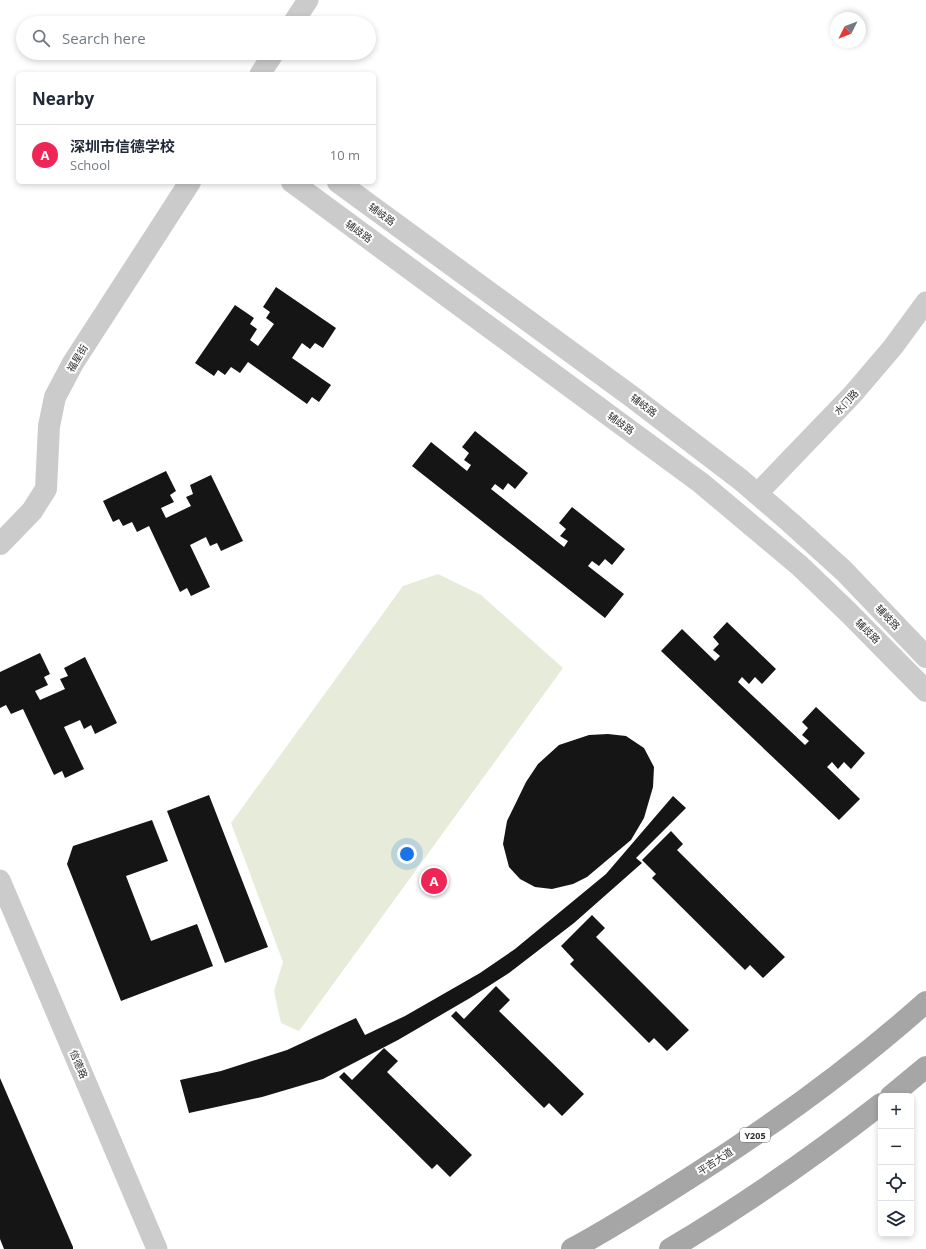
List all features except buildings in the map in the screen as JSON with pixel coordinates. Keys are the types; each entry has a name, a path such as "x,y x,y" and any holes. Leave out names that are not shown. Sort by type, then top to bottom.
{"main road":[{"name":"平吉大道","path":"572,1249 661,1196 734,1149 854,1061 926,1002"},
{"path":"896,1093 926,1067"},
{"path":"670,1249 785,1177 878,1106"}],"street":[{"path":"298,16 308,0"},
{"path":"261,72 269,60"},
{"name":"福星街","path":"0,544 32,511 46,489 49,426 55,397 73,363 189,184"},
{"name":"辅歧路","path":"295,184 701,483 800,566 926,691"},
{"name":"辅岐路","path":"341,184 631,396 757,494 844,572 926,657"},
{"name":"水门路","path":"757,494 852,395 893,347 926,302"},
{"name":"信德路","path":"0,880 157,1249"}],"green space":[{"path":"438,574 481,595 563,668 299,1031 281,1023 274,991 283,962 231,823 403,586"}],"place":[{"name":"深圳市信德学校","path":"434,881"}]}
